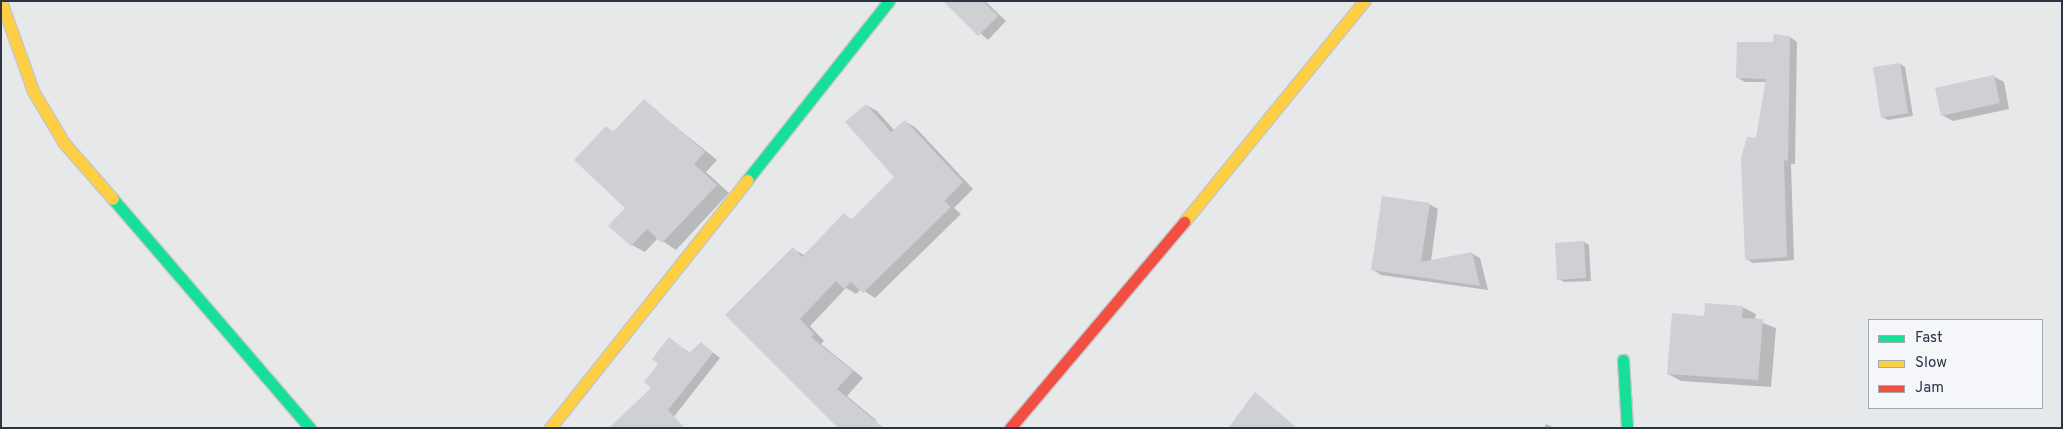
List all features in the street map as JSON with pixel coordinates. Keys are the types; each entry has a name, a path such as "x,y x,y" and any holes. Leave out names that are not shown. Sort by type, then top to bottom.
{"street":[{"path":"1,1 17,52 34,91 64,143 310,428"},
{"path":"550,428 889,1"},
{"path":"1010,428 1267,124 1364,1"},
{"path":"1622,360 1627,428"}],"building":[{"path":"943,1 983,1 998,16 978,36"},
{"path":"1774,34 1790,36 1788,161 1784,160 1787,257 1745,260 1741,158 1747,137 1756,138 1766,79 1736,78 1737,42 1773,42"},
{"path":"1900,63 1908,113 1881,118 1873,67"},
{"path":"1994,75 2000,103 1941,116 1935,88"},
{"path":"644,99 705,152 694,164 717,185 662,243 647,229 631,246 608,226 625,208 574,160 606,126 613,132"},
{"path":"866,104 891,132 905,120 963,182 944,201 951,207 863,293 851,282 844,289 836,281 800,319 814,334 811,337 853,371 837,389 884,428 838,428 725,315 793,247 802,257 844,213 851,220 894,177 845,122"},
{"path":"1382,196 1430,203 1421,262 1472,252 1480,286 1371,270"},
{"path":"1584,241 1586,278 1557,280 1555,243"},
{"path":"1705,303 1743,306 1742,318 1763,319 1758,380 1667,374 1672,313 1704,316"},
{"path":"669,337 689,353 701,342 713,353 668,410 685,428 609,428 651,388 644,382 658,364 652,359"},
{"path":"1255,392 1297,428 1228,428"}],"traffic: fast":[{"path":"747,180 889,1"},
{"path":"113,199 310,428"},
{"path":"1623,360 1627,428"}],"traffic: slow":[{"path":"1,1 33,91 64,143 113,199"},
{"path":"1184,222 1364,1"},
{"path":"550,428 747,180"}],"traffic: jam":[{"path":"1010,428 1184,222"}]}
